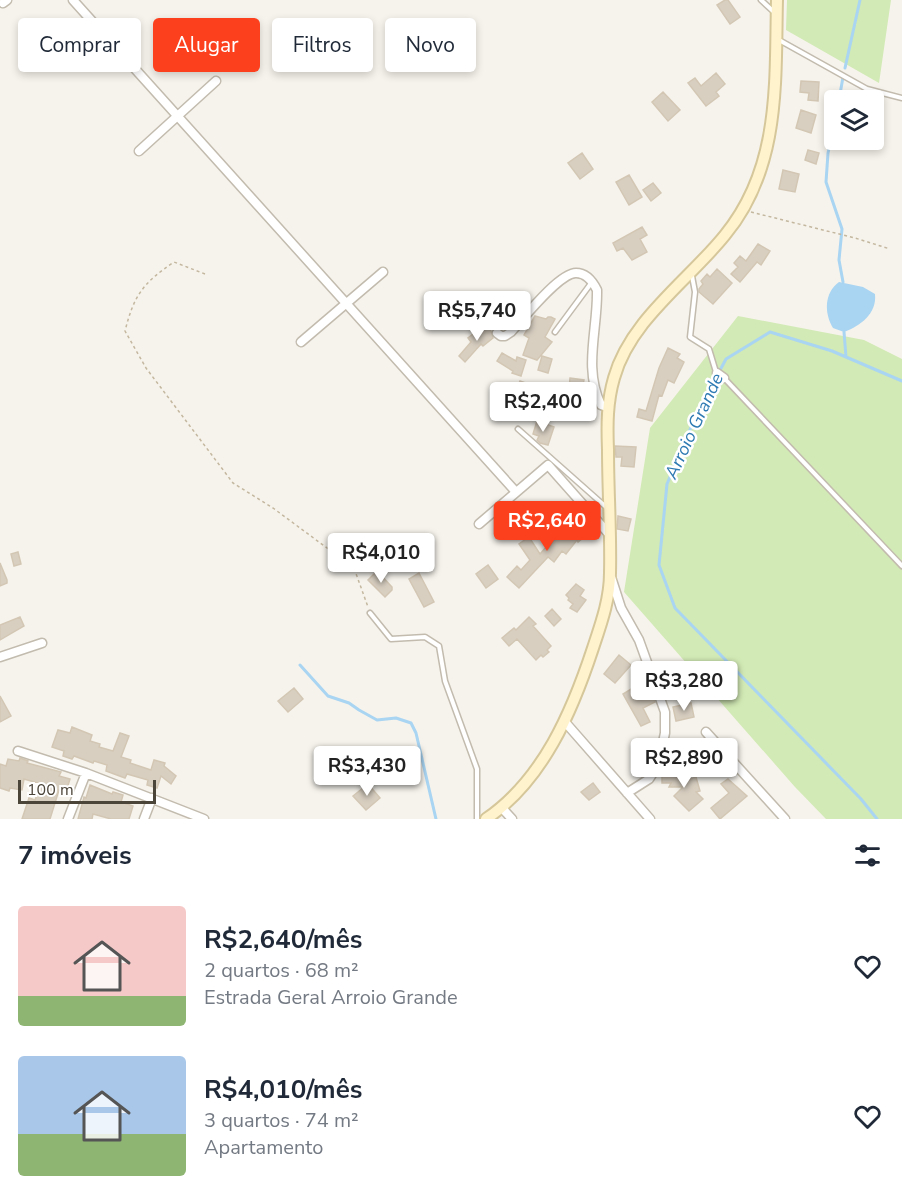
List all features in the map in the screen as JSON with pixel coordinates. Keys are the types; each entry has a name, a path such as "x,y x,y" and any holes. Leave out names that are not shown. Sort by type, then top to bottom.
{"main road":[{"path":"486,819 502,808 525,783 565,722 587,667 604,616 610,575 607,407 614,376 624,353 650,315 726,234 756,184 769,144 774,109 777,0"}],"street":[{"path":"73,0 516,492"},
{"path":"139,151 216,81"},
{"path":"301,342 383,272"},
{"path":"498,333 505,336 511,332 541,298 569,275 576,273 592,281 597,290 592,366 594,385 601,405 607,407"},
{"path":"717,373 724,378"},
{"path":"479,524 548,465 609,534"},
{"path":"610,575 621,608 639,640 665,712 665,733 658,765 649,779 627,793"},
{"path":"0,657 42,643"},
{"path":"565,722 650,819"},
{"path":"706,732 785,819"},
{"path":"18,751 86,773 204,819"},
{"path":"68,819 86,773"},
{"path":"144,819 152,798"},
{"path":"502,808 512,819"}],"lane":[{"path":"761,0 776,14"},
{"path":"776,38 867,88 902,98"},
{"path":"691,272 695,291 690,337 709,349 717,373"},
{"path":"555,332 592,281"},
{"path":"724,378 902,566"},
{"path":"518,429 608,510"},
{"path":"370,613 391,639 425,637 439,646 445,681 477,770 477,819"}],"path":[{"path":"742,210 848,236 890,249"},
{"path":"205,273 174,262 153,277 131,305 125,331 146,368 233,483 273,508 354,568 370,613"}],"green space":[{"path":"787,0 891,0 879,83 786,30"},
{"path":"738,316 864,340 902,359 902,819 826,819 795,787 624,592 650,428"}],"water":[{"path":"839,282 863,287 875,294 873,308 866,318 844,332 833,328 827,310 830,292"}],"building":[{"path":"728,0 740,17 730,24 717,5"},
{"path":"716,73 725,84 716,92 719,96 706,106 688,83 695,78 701,86"},
{"path":"801,81 819,82 818,101 808,100 809,93 800,92"},
{"path":"663,92 680,110 668,121 652,102"},
{"path":"801,110 816,115 811,133 796,128"},
{"path":"808,150 819,153 816,164 805,160"},
{"path":"582,153 593,169 580,179 568,163"},
{"path":"783,170 799,174 795,192 779,189"},
{"path":"629,175 642,197 629,205 616,182"},
{"path":"653,183 661,193 651,201 643,190"},
{"path":"642,227 647,235 640,239 647,252 632,260 623,248 617,251 613,243"},
{"path":"758,244 770,251 761,265 757,262 740,282 731,274 738,267 734,263 740,256 746,261"},
{"path":"717,269 732,283 713,304 699,292 699,289 703,284 701,281 707,274 710,277"},
{"path":"535,316 555,319 545,337 552,342 537,360 523,355 529,338 524,335"},
{"path":"486,324 493,338 483,346 481,344 465,362 459,356 471,342 468,338"},
{"path":"668,348 680,354 677,358 684,362 674,383 668,380 662,396 659,395 652,421 637,417 639,409 646,411 659,368"},
{"path":"502,353 516,361 517,357 526,360 521,376 512,373 513,371 497,361"},
{"path":"542,356 552,359 548,373 538,370"},
{"path":"570,378 584,380 582,390 569,389"},
{"path":"520,381 531,385 528,394 531,395 530,401 534,402 530,414 524,412 523,416 514,413 516,408 510,406"},
{"path":"576,390 589,391 591,420 577,420"},
{"path":"537,421 554,427 548,445 540,443 537,440 539,436 533,434"},
{"path":"615,446 636,447 634,467 621,466 622,457 616,457"},
{"path":"618,516 631,519 628,531 617,529"},
{"path":"573,520 579,527 581,525 588,534 578,542 577,540 566,554 562,551 554,562 548,557 519,588 507,577 517,566 521,570 530,560 519,544 529,537 540,554 546,547 548,549 561,529"},
{"path":"18,552 21,564 14,566 11,554"},
{"path":"0,563 7,583 0,586"},
{"path":"488,565 498,579 486,588 476,574"},
{"path":"377,571 392,587 385,597 368,580"},
{"path":"419,573 434,602 424,607 409,579"},
{"path":"576,584 584,590 580,596 586,600 577,612 570,608 573,604 566,595"},
{"path":"552,609 561,619 554,626 545,616"},
{"path":"20,617 24,626 0,640 0,625"},
{"path":"529,617 536,624 533,626 551,646 547,650 549,652 536,660 517,639 509,646 502,638 514,628 516,630"},
{"path":"619,655 631,665 615,683 604,674"},
{"path":"644,681 655,702 643,708 650,722 641,726 623,694"},
{"path":"294,688 303,699 288,712 278,701"},
{"path":"0,696 11,716 0,722"},
{"path":"691,703 694,717 676,721 673,707"},
{"path":"72,727 92,735 90,741 100,744 99,747 113,751 120,733 129,736 121,757 131,760 130,763 151,770 154,760 165,763 164,766 176,776 171,784 161,776 157,788 147,785 148,780 127,774 125,778 106,771 107,765 74,756 72,759 63,756 64,751 52,747 58,730 70,733"},
{"path":"20,758 28,761 27,763 61,772 59,776 70,779 66,792 59,790 50,819 22,819 29,798 35,800 41,784 24,779 22,790 10,788 9,791 0,788 0,764 6,766 8,759 19,761"},
{"path":"662,772 685,772 685,781 696,777 700,791 696,792 703,799 689,811 674,796 683,787 669,787 671,783 662,783"},
{"path":"728,779 747,796 720,819 711,808 729,793 721,784"},
{"path":"593,783 600,792 589,800 581,792"},
{"path":"368,784 380,798 366,810 353,796"},
{"path":"90,785 112,794 113,792 123,795 121,802 133,806 129,819 111,819 93,814 92,819 78,819"}],"waterway":[{"path":"845,68 860,0"},
{"path":"841,90 843,77"},
{"path":"829,150 826,182 842,229 839,260 843,282"},
{"name":"Arroio Grande","path":"877,819 861,799 675,608 659,565 667,484 697,413 726,359 770,332 832,351 902,381"},
{"path":"844,332 846,357"},
{"path":"300,665 328,696 349,703 377,720 396,718 411,723 416,733 436,819"}]}
